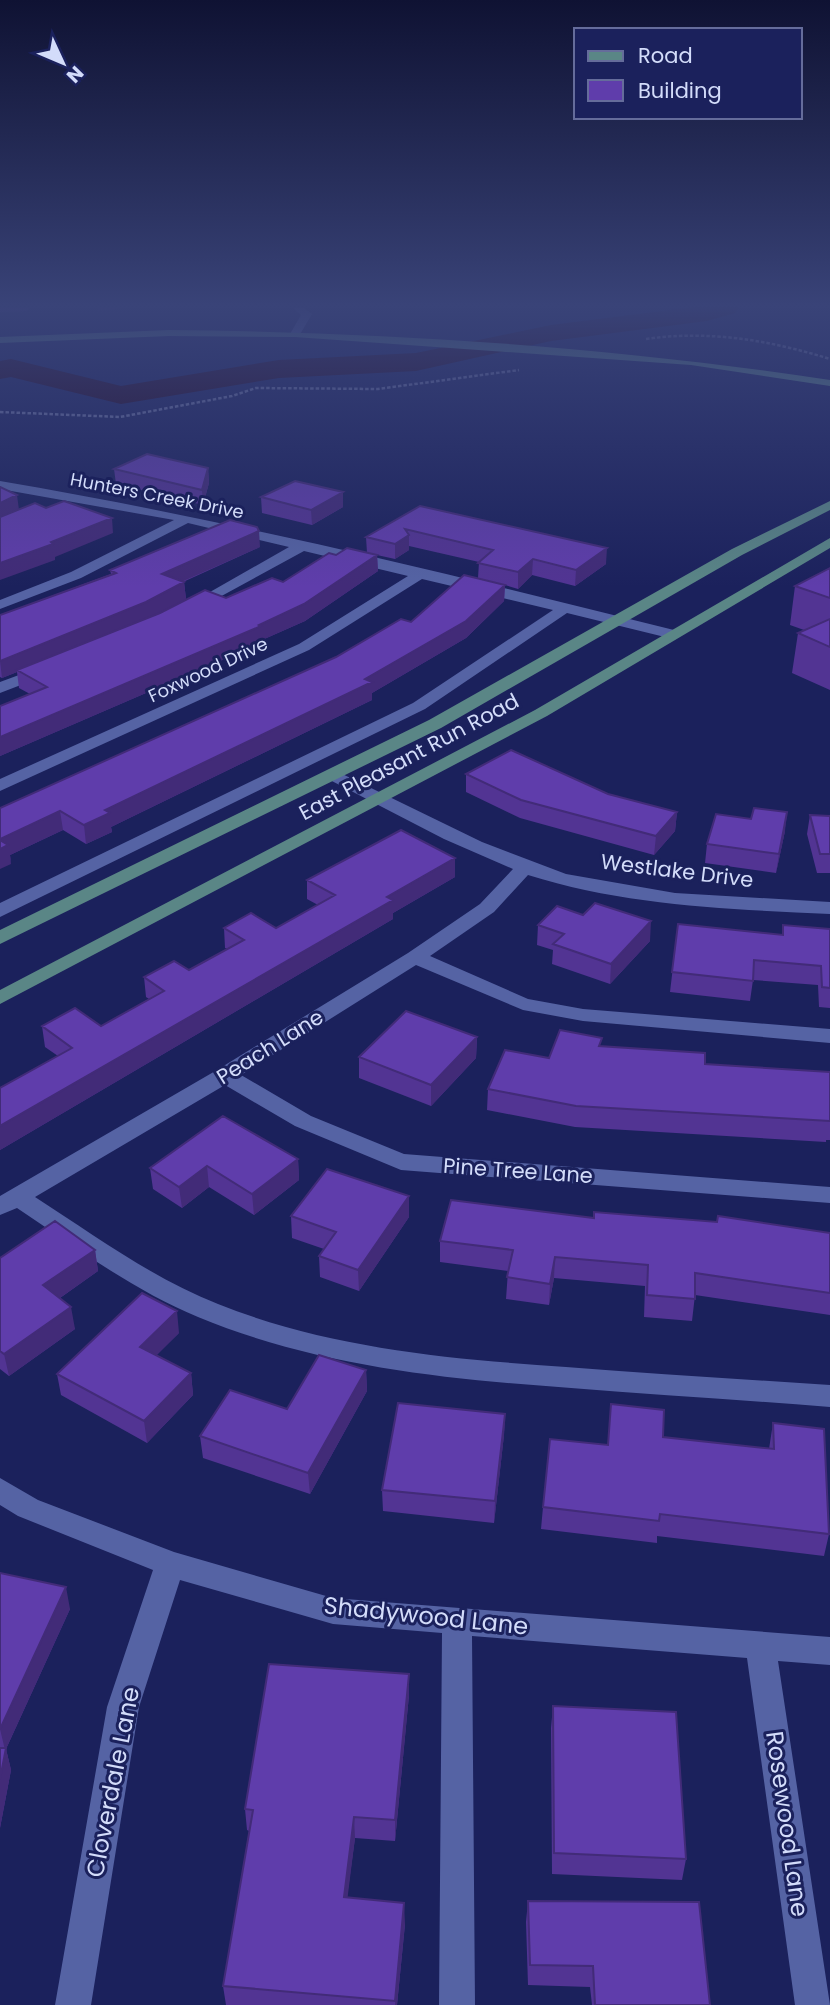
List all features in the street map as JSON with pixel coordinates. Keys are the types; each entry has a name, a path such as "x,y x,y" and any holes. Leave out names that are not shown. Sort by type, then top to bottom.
{"main road":[{"name":"East Pleasant Run Road","path":"0,938 435,724 782,527 830,505"},
{"path":"782,527 830,542"},
{"name":"East Pleasant Run Road","path":"0,998 541,713 830,542"}],"street":[{"name":"Hunters Creek Drive","path":"0,485 186,519 673,634"},
{"path":"41,509 64,498"},
{"path":"0,605 76,575 186,519"},
{"path":"174,617 251,577 302,546"},
{"name":"Foxwood Drive","path":"0,786 304,647 422,573"},
{"path":"0,911 419,706 566,607"},
{"path":"0,688 62,663"},
{"name":"Westlake Drive","path":"332,774 525,867 598,886 648,895 830,908"},
{"name":"Peach Lane","path":"8,1202 225,1075 415,957 487,908 525,867"},
{"path":"415,957 535,1006 583,1015 830,1036"},
{"name":"Pine Tree Lane","path":"225,1075 303,1121 401,1162 830,1195"},
{"path":"8,1202 196,1305 286,1337 407,1362 535,1375 830,1396"},
{"name":"Shadywood Lane","path":"0,1490 28,1507 170,1563 333,1611 760,1643 830,1651"},
{"name":"Cloverdale Lane","path":"73,2005 123,1707 170,1563"},
{"path":"457,1620 457,2005"},
{"name":"Rosewood Lane","path":"760,1643 818,2000"}],"path":[{"path":"0,412 120,417 210,401"}],"building":[{"path":"147,454 208,468 202,490 114,469"},
{"path":"295,481 343,492 311,510 261,497"},
{"path":"0,487 17,495 0,503"},
{"path":"64,501 112,518 51,542 53,544 0,563 0,517 35,503 46,508"},
{"path":"420,506 607,548 576,570 533,559 518,572 478,563 493,550 405,529 409,535 395,544 366,537"},
{"path":"230,520 257,527 259,531 162,574 184,582 146,602 0,661 0,615 116,573 110,570"},
{"path":"347,548 377,555 304,604 259,625 261,626 0,737 0,706 47,687 17,670 160,613 205,590 226,598 272,578 283,582 329,553 336,555"},
{"path":"830,568 830,598 795,586"},
{"path":"464,575 505,585 466,621 365,679 372,682 105,810 110,813 84,825 60,811 0,839 0,808 336,657 401,619 411,622"},
{"path":"830,619 830,647 798,633"},
{"path":"511,750 608,794 677,812 656,836 521,800 466,774"},
{"path":"754,808 787,812 779,854 707,844 716,814 751,819"},
{"path":"810,815 830,816 830,854 820,854"},
{"path":"401,830 455,858 387,897 393,900 0,1126 0,1088 72,1048 42,1026 75,1008 101,1026 164,991 144,977 174,961 189,970 244,940 224,928 251,913 276,928 335,895 307,880"},
{"path":"0,840 8,845 0,849"},
{"path":"595,903 651,921 611,964 553,944 564,934 538,925 557,906 583,915"},
{"path":"678,924 783,935 783,925 830,929 830,988 822,987 821,966 754,960 753,981 672,972"},
{"path":"406,1011 477,1037 431,1085 359,1057"},
{"path":"560,1030 602,1038 599,1046 705,1053 705,1064 830,1072 830,1121 576,1106 488,1089 505,1050 549,1058"},
{"path":"223,1116 298,1159 252,1194 207,1166 179,1187 150,1168"},
{"path":"327,1169 409,1196 358,1270 319,1256 336,1232 291,1216"},
{"path":"451,1200 594,1218 594,1212 717,1222 718,1216 830,1233 830,1293 695,1273 695,1299 647,1295 648,1265 555,1257 550,1284 507,1277 513,1250 440,1241"},
{"path":"55,1221 95,1250 43,1285 71,1307 4,1354 0,1351 0,1258"},
{"path":"142,1293 177,1311 140,1347 191,1373 144,1421 57,1374"},
{"path":"319,1355 366,1370 308,1473 200,1436 230,1390 287,1409"},
{"path":"398,1403 505,1414 495,1501 382,1490"},
{"path":"611,1404 664,1410 663,1437 774,1449 773,1423 824,1429 829,1534 660,1514 659,1521 543,1507 550,1439 608,1445"},
{"path":"0,1573 66,1587 0,1729"},
{"path":"269,1664 409,1674 395,1820 354,1817 344,1897 404,1903 395,2001 223,1986 253,1810 245,1809"},
{"path":"553,1706 676,1712 686,1859 554,1853"},
{"path":"0,1748 6,1748 0,1779"},
{"path":"528,1901 699,1902 710,2005 595,2005 593,1966 530,1965"}]}
